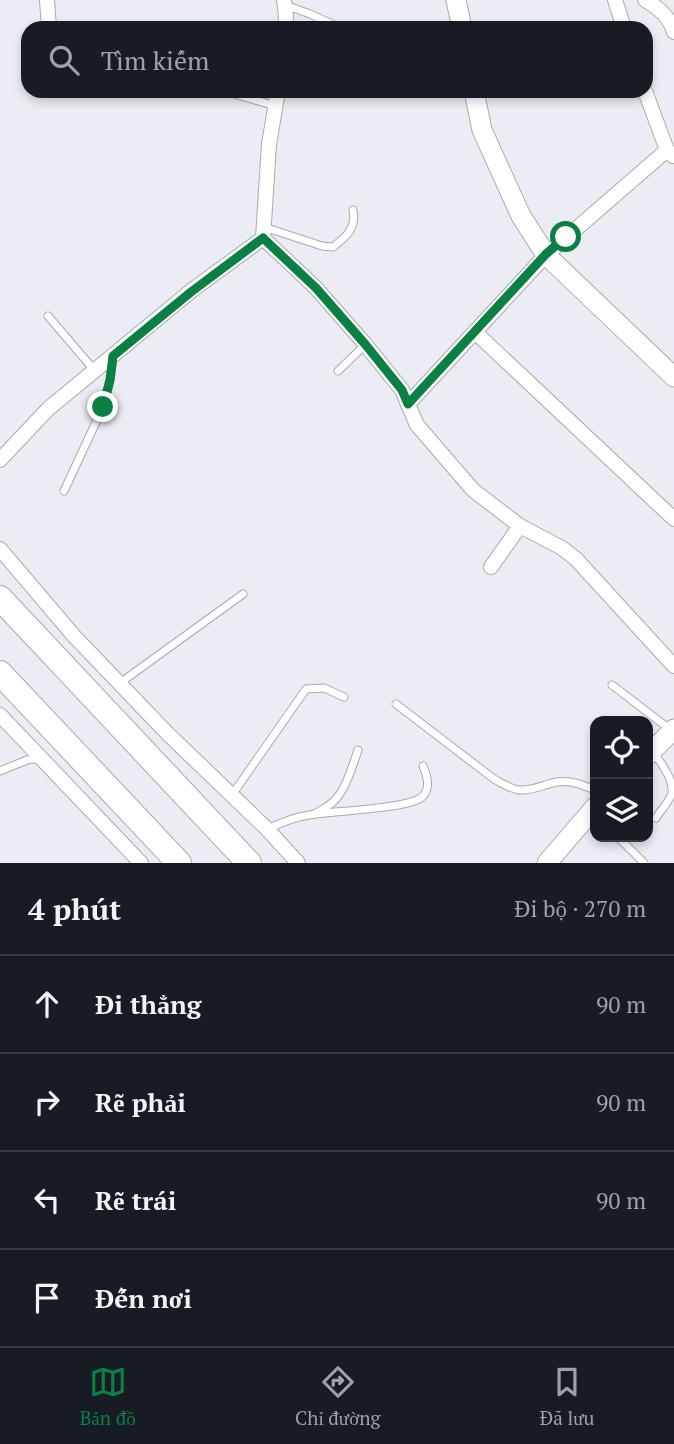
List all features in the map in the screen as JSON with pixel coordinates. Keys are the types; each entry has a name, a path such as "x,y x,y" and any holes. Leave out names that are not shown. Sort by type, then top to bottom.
{"highway":[{"path":"0,598 250,863"},
{"path":"0,673 179,863"}],"street":[{"path":"47,0 49,21"},
{"path":"456,0 460,21"},
{"path":"615,0 622,21"},
{"path":"645,0 656,6 672,25 674,32"},
{"path":"284,2 285,21"},
{"path":"0,460 48,409 263,232 269,144 277,98"},
{"path":"475,98 482,130 521,216 546,254 674,377"},
{"path":"408,404 546,254 671,154 648,98"},
{"path":"263,232 365,344 402,390 417,425 473,490 520,526 562,548 576,559 674,666"},
{"path":"475,332 674,519"},
{"path":"491,567 520,526"},
{"path":"0,550 74,636 298,863"},
{"path":"0,715 141,863"},
{"path":"653,750 673,730"},
{"path":"547,863 590,815"}],"lane":[{"path":"284,2 326,21"},
{"path":"248,98 276,106"},
{"path":"263,232 333,247 349,234 355,220 353,211"},
{"path":"48,316 95,370"},
{"path":"338,372 365,344"},
{"path":"64,491 103,407 113,356"},
{"path":"120,683 243,594"},
{"path":"612,685 673,730"},
{"path":"232,796 306,689 324,688 344,697"},
{"path":"396,704 508,787 529,790 556,782 570,782 590,788"},
{"path":"315,814 335,800 340,793 358,750"},
{"path":"653,757 671,778 673,788 656,818"},
{"path":"0,771 27,760 43,758"},
{"path":"267,829 315,814 391,806 422,797 428,779 423,766"},
{"path":"623,842 645,863"}],"route":[{"path":"103,407 113,356 263,238 316,288 365,344 402,390 408,404 546,254 566,237"}]}
